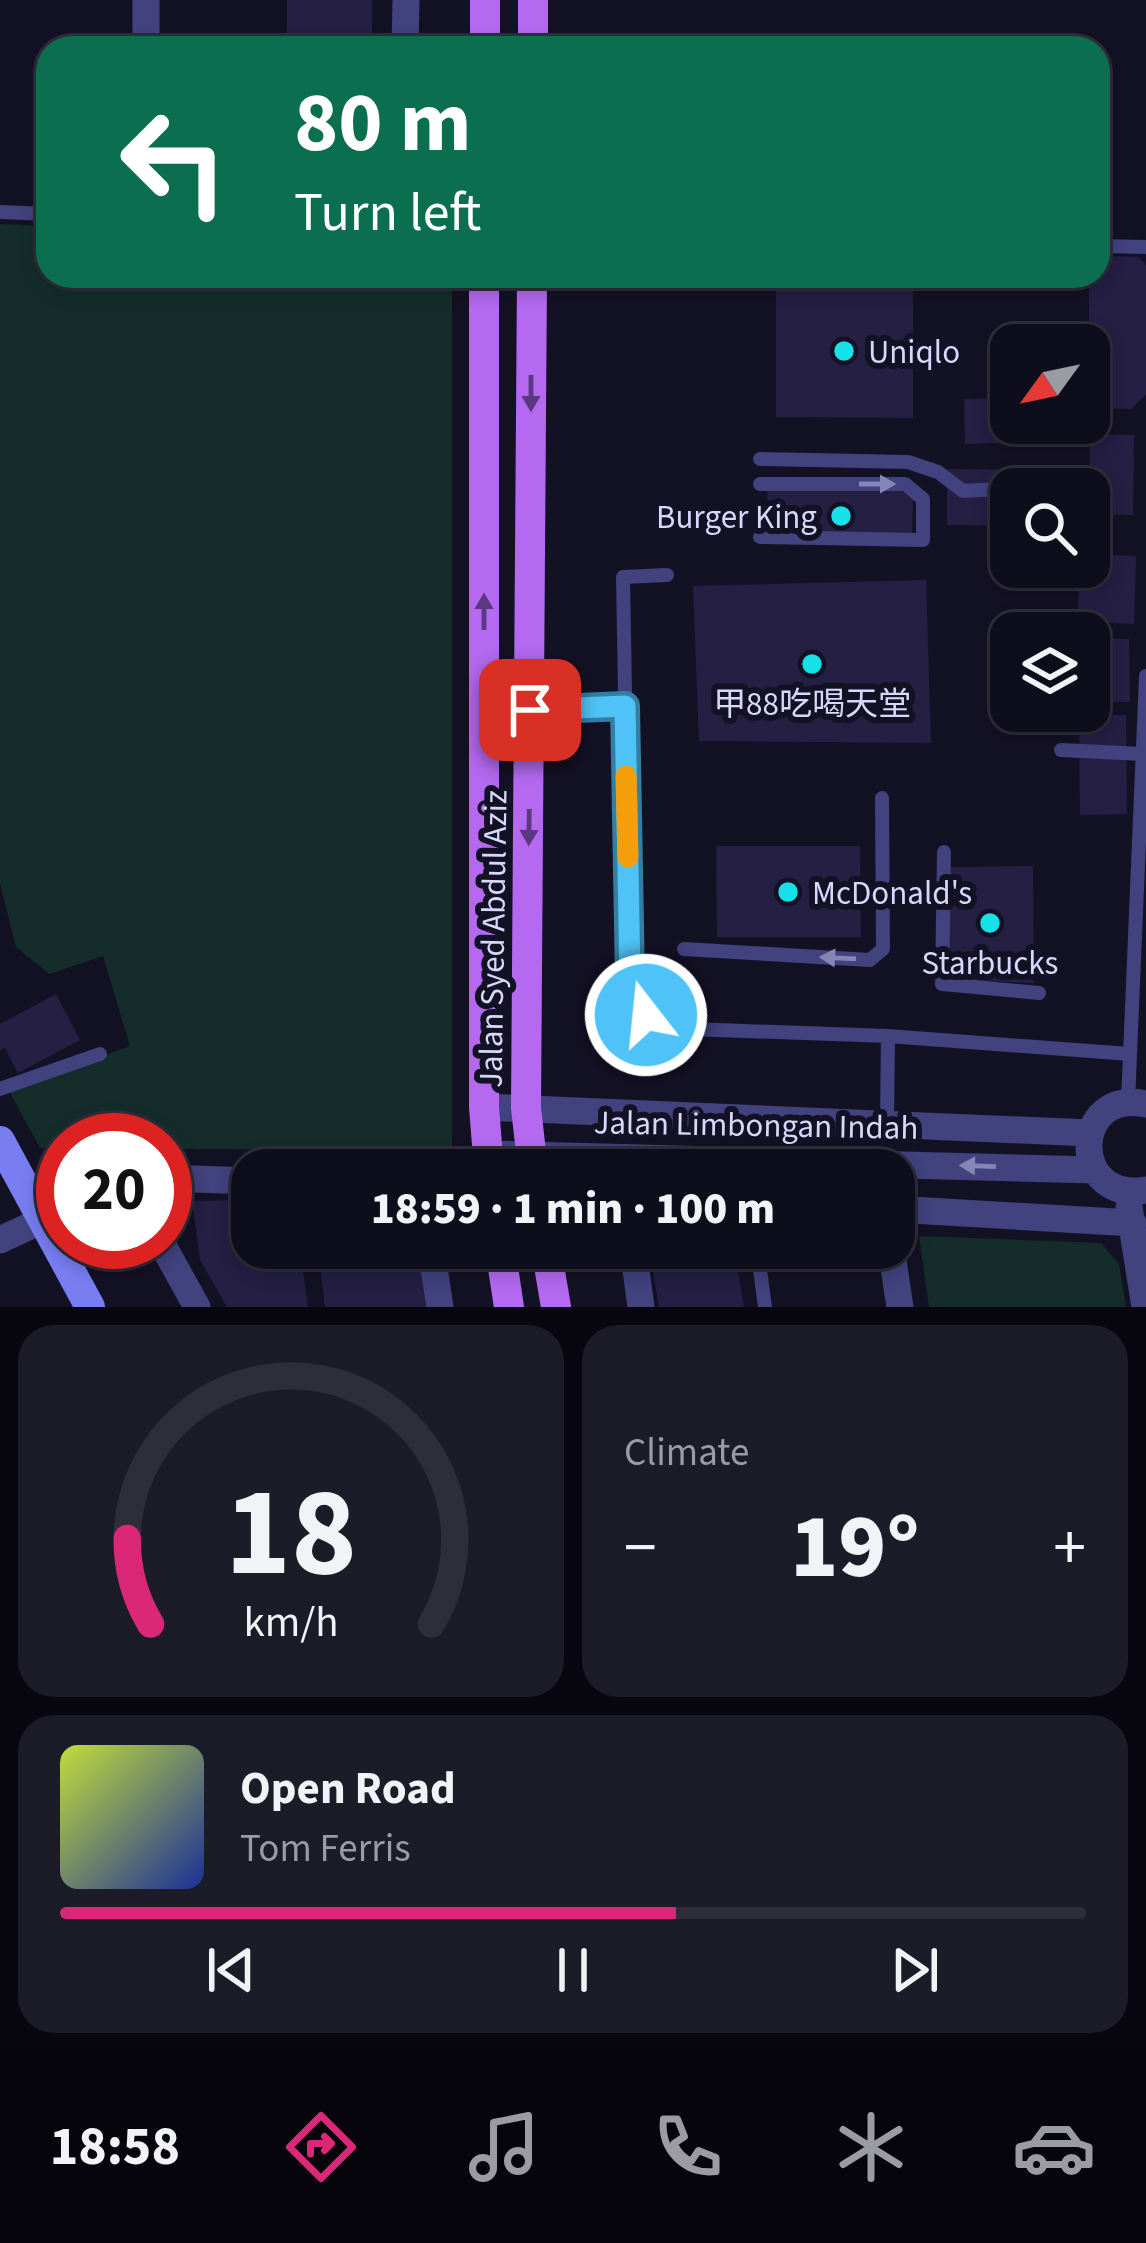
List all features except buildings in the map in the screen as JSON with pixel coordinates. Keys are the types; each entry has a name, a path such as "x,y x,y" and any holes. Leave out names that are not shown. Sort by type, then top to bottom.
{"main road":[{"path":"485,0 485,36"},
{"path":"533,0 533,36"},
{"name":"Jalan Syed Abdul Aziz","path":"484,288 487,1149"},
{"name":"Jalan Syed Abdul Aziz","path":"531,1149 526,1108 532,288"},
{"path":"0,1141 36,1204"},
{"path":"70,1269 90,1307"},
{"path":"503,1269 508,1307"},
{"path":"550,1269 556,1307"}],"street":[{"path":"146,0 146,36"},
{"path":"405,36 406,0"},
{"path":"1137,1103 1105,1112 1090,1133 1090,1158 1103,1180 1136,1191 1133,1222 1145,1307"},
{"name":"Jalan Limbongan Indah","path":"484,1107 1090,1133"},
{"name":"Jalan Limbongan Indah","path":"915,1167 1095,1170"},
{"path":"192,1179 231,1180"},
{"path":"0,1240 36,1207"},
{"path":"915,1210 1133,1222"},
{"path":"176,1269 197,1307"},
{"path":"434,1269 440,1307"},
{"path":"636,1269 641,1307"},
{"path":"894,1269 900,1307"}],"lane":[{"path":"0,212 36,214"},
{"path":"1110,246 1146,247"},
{"path":"760,459 908,462 938,472 962,491 990,489"},
{"path":"760,484 905,484 923,499 923,540 760,537"},
{"path":"667,575 623,577 630,979 646,1015 661,1028 888,1036 1130,1054"},
{"path":"1137,1103 1130,1054 1141,894 1146,676"},
{"path":"530,710 625,706"},
{"path":"1061,750 1143,754"},
{"path":"684,949 870,960 878,956 883,949 882,798"},
{"path":"944,852 943,984 1039,992"},
{"path":"887,1121 888,1036"},
{"path":"0,1090 100,1054"},
{"path":"760,1269 765,1307"}],"green space":[{"path":"0,224 36,226 36,288 452,288 452,1149 192,1149 192,1113 36,1113 36,1141 9,1091 130,1046 103,956 49,974 16,947 0,883"},
{"path":"919,1236 1101,1243 1119,1264 1126,1307 929,1307"}],"slow traffic":[{"path":"626,776 628,857"}],"place":[{"name":"Uniqlo","path":"844,351"},
{"name":"Burger King","path":"841,516"},
{"name":"甲88吃喝天堂","path":"812,664"},
{"name":"McDonald's","path":"788,892"},
{"name":"Starbucks","path":"990,923"}],"route":[{"path":"530,710 625,706 630,979 646,1015"}]}
